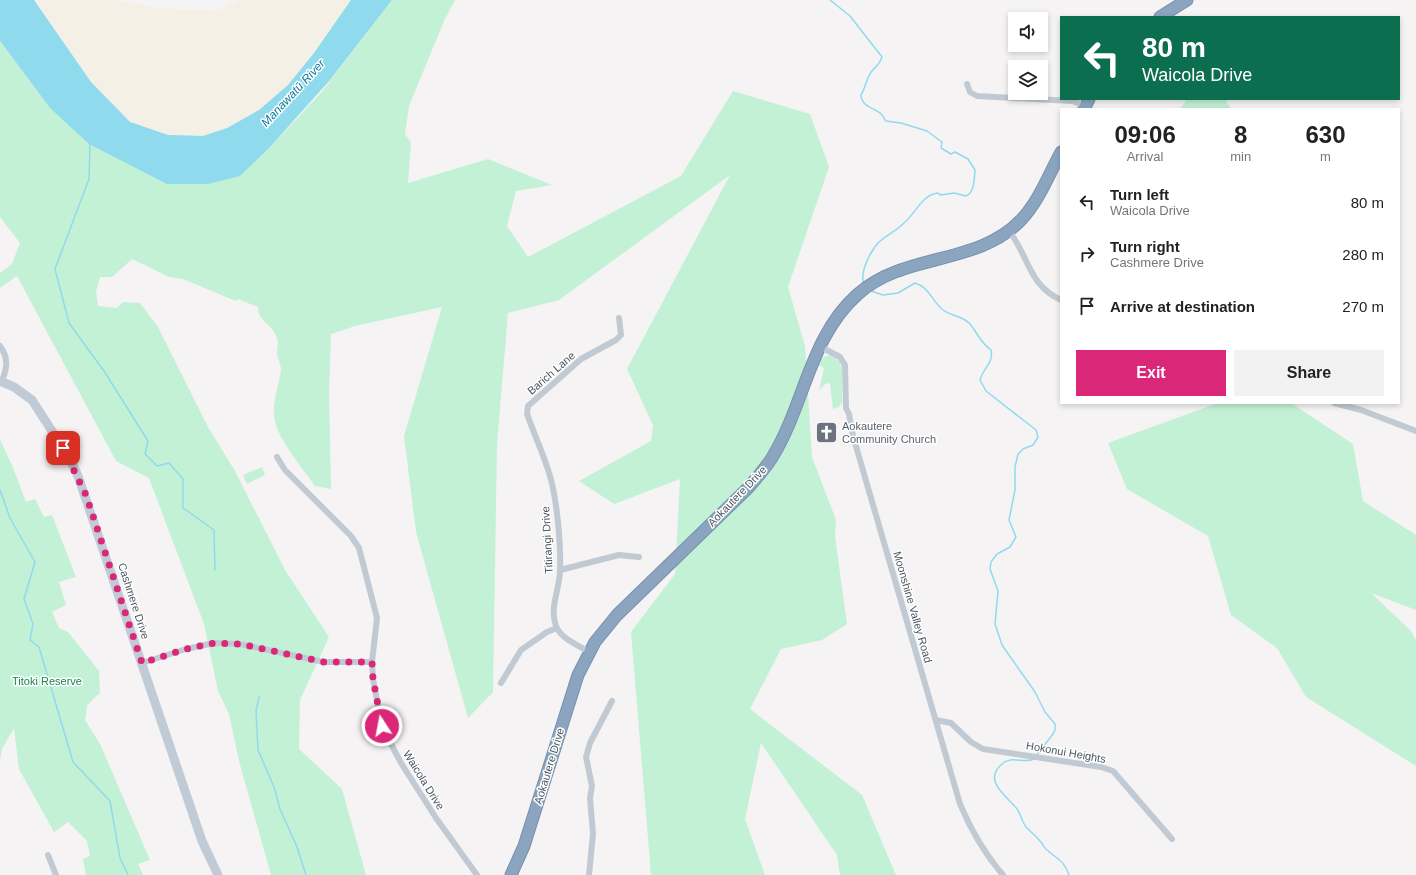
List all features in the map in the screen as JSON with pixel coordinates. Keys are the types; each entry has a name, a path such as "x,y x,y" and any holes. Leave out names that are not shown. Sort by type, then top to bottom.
{"highway":[{"path":"1162,16 1187,0"},
{"name":"Aokautere Drive","path":"511,875 524,846 552,752 578,675 589,652 602,632 617,615 749,487 774,456 819,346 835,318 860,292 870,284 900,270 977,248 1009,231 1030,208 1060,154"}],"street":[{"path":"967,84 970,92 977,96 1072,101 1086,105"},
{"path":"1009,231 1032,276 1044,289 1060,299"},
{"name":"Barich Lane","path":"527,414 528,406 580,359 616,340 621,335 619,318"},
{"path":"0,346 5,353 7,361 1,381"},
{"name":"Moonshine Valley Road","path":"819,346 840,357 845,365 846,408 849,414 853,436 960,804 971,830 988,858 1003,875"},
{"name":"Cashmere Drive","path":"1,381 14,387 32,400 70,459 86,495 202,841 218,875"},
{"path":"1338,404 1362,410 1416,431"},
{"name":"Titirangi Drive","path":"527,414 550,476 556,511 560,570 553,606 554,619 557,628"},
{"name":"Waicola Drive","path":"277,457 285,470 351,536 359,548 377,618 372,662 373,679 382,726 401,763 436,818 477,875"},
{"path":"560,570 619,555 639,557"},
{"path":"501,684 521,650 547,632 557,628 562,636 589,652"},
{"path":"142,663 186,649 214,643 240,644 324,662 372,662"},
{"path":"589,875 593,834 590,798 592,786 586,763 587,750 612,701"},
{"name":"Hokonui Heights","path":"936,720 951,723 971,742 983,749 1102,766 1113,771 1172,838"},
{"path":"48,855 56,875"}],"green space":[{"path":"392,0 455,0 444,21 409,106 405,134 411,143 408,183 488,159 552,185 516,191 507,226 528,257 681,176 733,91 810,114 829,167 788,287 805,346 812,457 836,520 835,536 847,624 822,640 781,649 750,709 862,795 896,875 840,875 837,855 761,743 745,819 765,875 651,875 631,632 675,574 680,479 614,504 579,481 651,441 653,425 627,369 730,175 559,300 508,313 497,444 493,692 468,718 416,532 404,436 442,307 355,326 331,334 329,392 331,489 315,486 286,445 277,428 274,408 281,370 277,354 278,342 273,330 261,317 258,307 238,299 236,301 183,279 169,277 132,259 112,277 100,277 96,292 98,306 117,308 123,302 140,303 158,327 208,427 235,471 285,570 329,637 300,700 299,749 342,789 366,875 271,875 239,761 229,714 218,691 204,624 149,478 116,461 17,276 0,288 0,273 12,264 20,243 0,217 0,41 50,108 270,147 320,94"},
{"path":"1186,100 1226,100 1230,108 1181,108"},
{"path":"831,355 840,362 842,368 842,402 839,407 833,409 830,383 825,384 819,391 824,368 818,365 823,358"},
{"path":"1215,404 1293,404 1353,444 1363,501 1416,535 1416,610 1371,593 1411,631 1416,640 1416,766 1306,697 1277,648 1231,615 1208,536 1127,489 1108,443"},
{"name":"Titoki Reserve","path":"0,440 12,465 26,502 35,499 44,517 52,515 76,577 59,582 66,605 52,612 59,628 68,632 99,671 100,694 96,696 87,706 85,720 100,744 150,860 138,864 143,875 86,875 83,859 90,856 87,841 68,822 54,832 19,769 14,728 2,749 0,760"},
{"path":"262,467 265,475 247,484 243,475"}],"sand":[{"path":"34,0 114,0 158,8 216,11 241,0 351,0 314,53 288,85 259,110 227,128 203,136 168,135 130,122 91,82"}],"water":[{"name":"Manawatū River","path":"0,0 34,0 91,82 130,122 168,135 203,136 227,128 259,110 288,85 314,53 351,0 392,0 330,80 270,147 240,176 208,184 167,184 89,144 50,108 0,41"}],"waterway":[{"path":"830,0 850,16 882,57 867,80 861,95 863,102 883,116 886,121 901,123 927,131 942,142 941,148 951,154 955,152 968,159 975,170 974,185 969,194 966,196 954,193 941,195 937,193 931,195 923,201 901,226 879,242 869,256 864,268 864,284"},
{"path":"90,143 89,179 55,269 69,323 104,371 148,441 145,454 157,466 169,463 183,479 183,508 214,530 215,570"},
{"path":"871,291 883,295 898,293 915,283 924,288 943,310 967,321 979,338 991,350 992,355 990,362 980,380 986,391 1036,430 1038,437 1033,445 1023,449 1018,454 1015,467 1015,490 1009,520 1016,537 1010,547 997,554 991,562 990,569 998,591 995,624 1002,645 1035,692 1045,712 1055,724 1053,734 1036,756"},
{"path":"0,490 10,518 35,562 24,599 33,624 30,640 39,647 73,762 110,801 120,858 128,875"},
{"path":"259,697 256,711 258,750 274,787 280,809 297,847 306,875"},
{"path":"1034,759 1026,761 1006,761 996,770 994,776 995,782 998,788 1020,813 1025,826 1046,849 1060,860 1065,866 1069,875"}],"place":[{"name":"Aokautere Community Church","path":"827,432"}],"route":[{"path":"63,448 74,467 86,495 142,663 186,649 214,643 240,644 275,653 324,662 372,662 373,679 382,726"}]}
